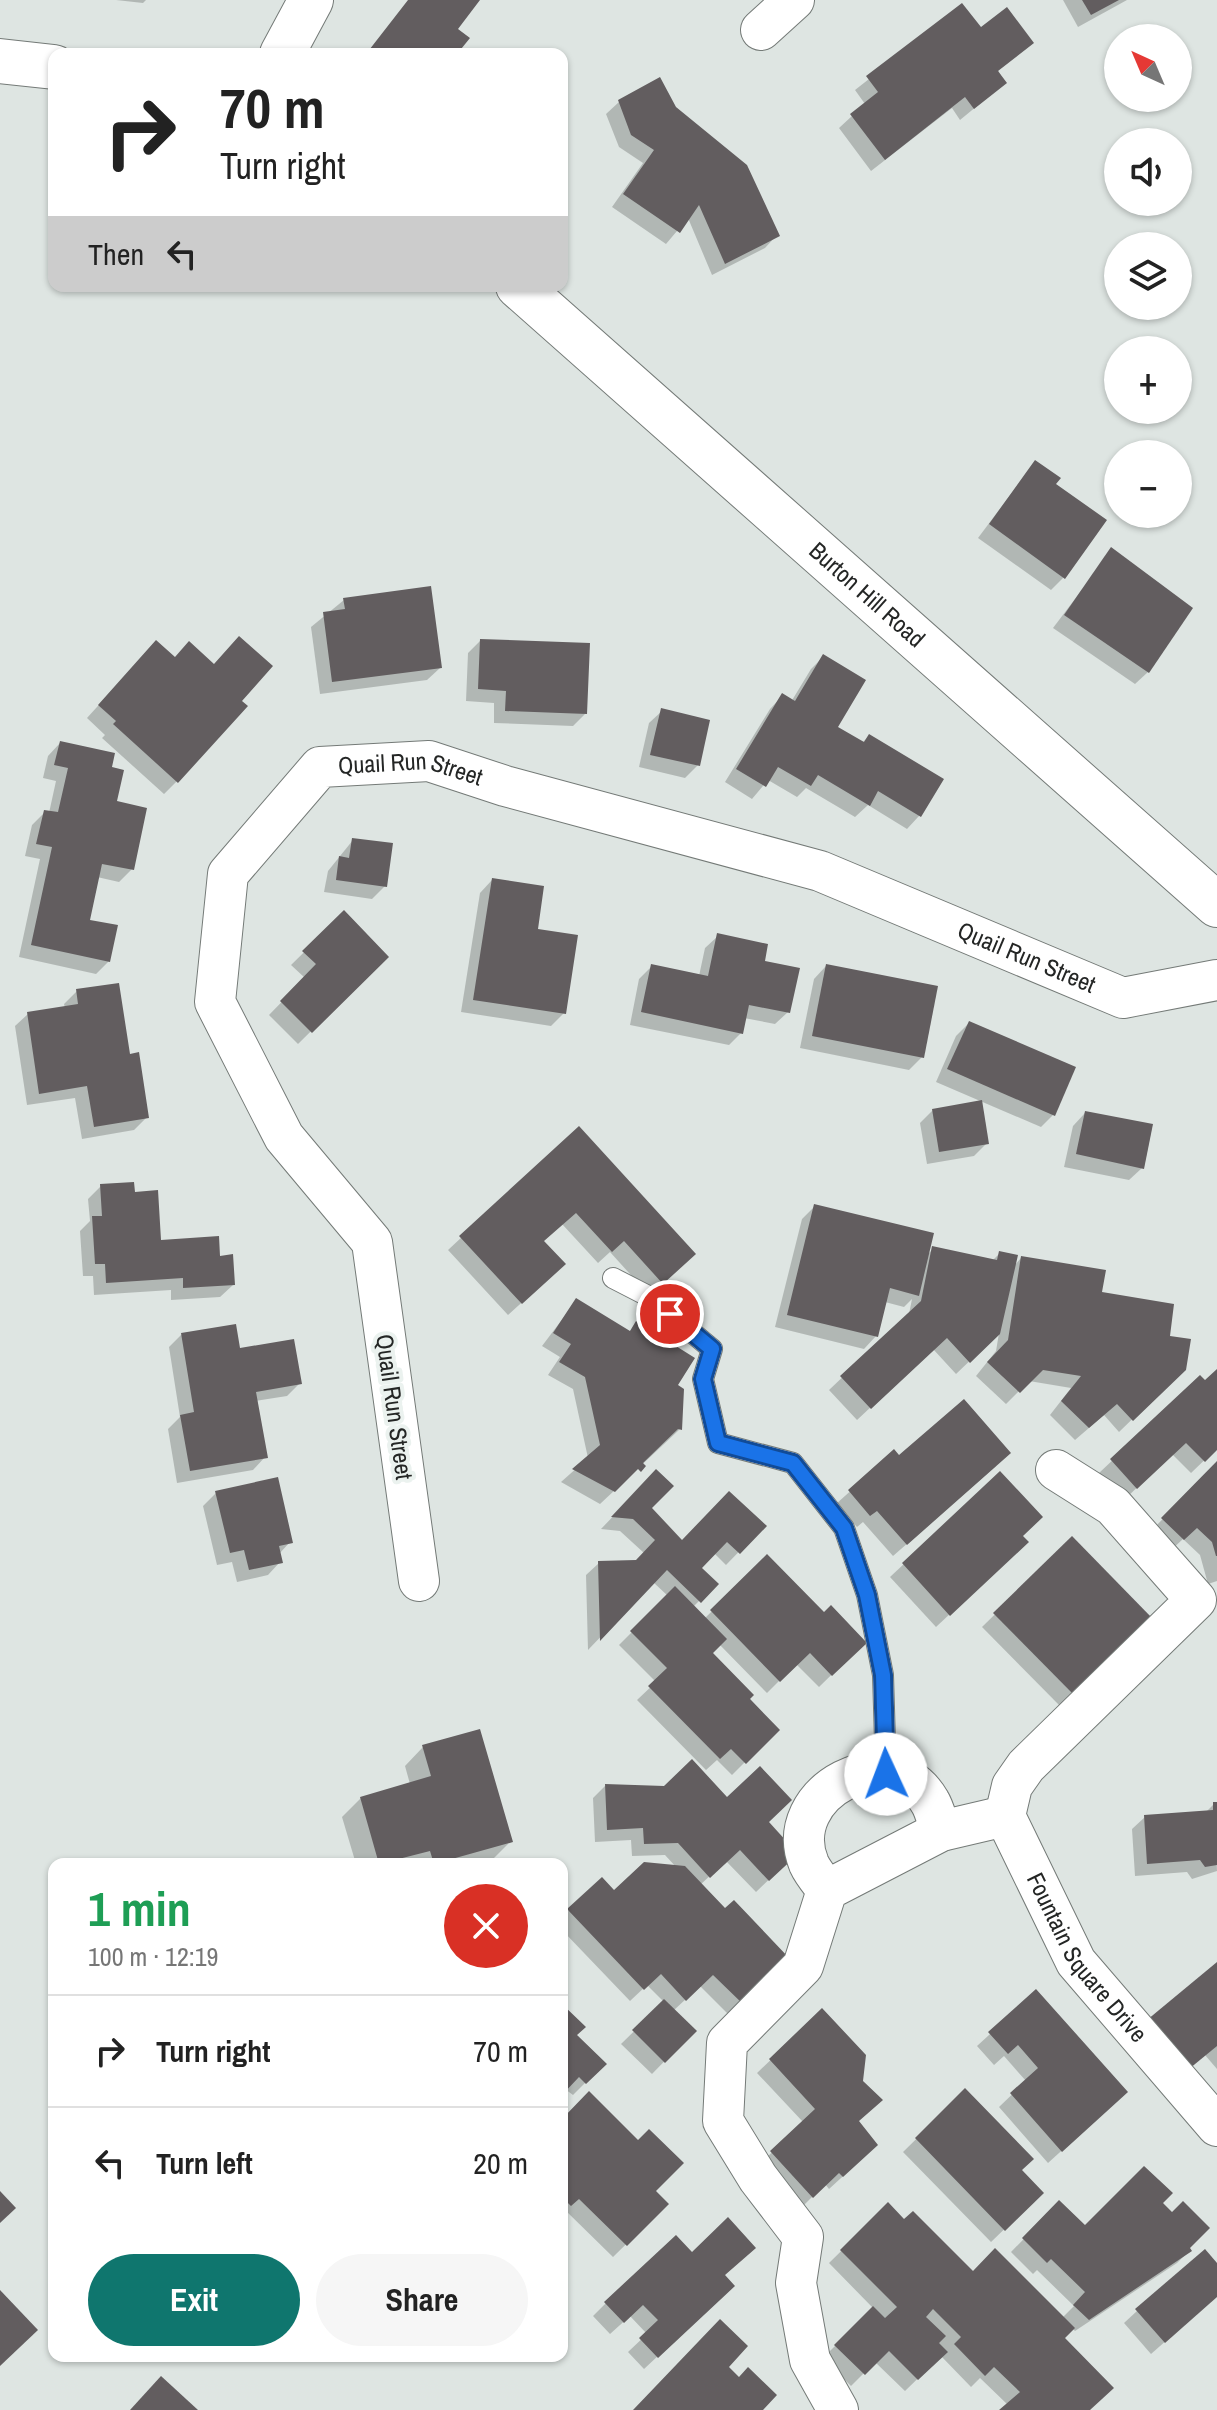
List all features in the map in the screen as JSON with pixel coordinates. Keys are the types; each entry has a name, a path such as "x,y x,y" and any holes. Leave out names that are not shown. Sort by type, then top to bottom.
{"street":[{"path":"285,48 311,0"},
{"path":"761,30 794,0"},
{"path":"0,61 48,66"},
{"name":"Burton Hill Road","path":"525,292 1217,905"},
{"name":"Quail Run Street","path":"419,1581 372,1242 284,1137 215,1002 228,874 320,767 429,761 505,786 820,871 1123,998 1217,980"},
{"path":"838,2410 810,2360 796,2283 803,2237 758,2178 723,2121 727,2043 803,1966 827,1890 941,1831 1005,1816 1012,1786 1026,1766 1196,1600 1113,1506 1056,1470"},
{"path":"827,1890 809,1863 805,1830 817,1800 842,1778 874,1771 905,1779 929,1800 941,1831"},
{"name":"Fountain Square Drive","path":"1005,1816 1076,1962 1217,2126"}],"lane":[{"path":"613,1278 648,1296 712,1349 703,1379 718,1443 793,1463 844,1528 867,1595 883,1675 886,1774"}],"building":[{"path":"408,0 480,0 458,29 470,38 462,48 371,48"},
{"path":"1082,0 1119,0 1091,15"},
{"path":"962,3 981,27 1007,7 1034,43 998,71 1007,83 974,109 965,97 885,160 850,114 878,92 866,76"},
{"path":"660,77 676,107 747,165 780,236 725,264 699,205 680,233 623,194 654,150 631,135 618,100"},
{"path":"1035,460 1061,478 1056,484 1104,518 1104,524 1065,579 989,524"},
{"path":"1111,547 1193,608 1149,673 1064,615"},
{"path":"431,586 442,668 332,682 323,612 345,609 343,598"},
{"path":"239,636 273,666 242,701 248,706 178,783 113,724 116,721 98,705 156,640 175,657 189,641 214,664"},
{"path":"480,639 590,643 587,714 505,711 506,691 478,689"},
{"path":"823,654 866,680 838,727 864,742 869,734 944,779 921,817 878,791 870,806 818,775 811,786 778,767 766,787 736,769 782,693 795,701"},
{"path":"661,708 710,720 700,766 650,755"},
{"path":"60,741 115,753 112,767 124,770 117,801 147,808 134,870 102,864 90,920 118,925 110,962 31,945 52,847 36,844 44,810 58,812 68,768 54,765"},
{"path":"352,838 393,843 387,887 336,880 339,856 349,858"},
{"path":"492,878 544,886 538,929 578,935 566,1014 473,1000"},
{"path":"344,910 389,957 312,1033 280,1001 316,964 302,951"},
{"path":"717,933 768,944 765,961 800,968 790,1013 749,1005 743,1034 641,1012 651,964 708,976"},
{"path":"826,964 938,986 924,1058 812,1036"},
{"path":"119,983 130,1054 139,1052 149,1118 94,1127 87,1086 39,1094 27,1012 78,1004 76,989"},
{"path":"969,1021 1076,1067 1055,1116 947,1069"},
{"path":"982,1100 989,1144 939,1152 932,1109"},
{"path":"1085,1111 1153,1124 1144,1169 1076,1154"},
{"path":"579,1126 696,1254 663,1284 624,1241 612,1252 576,1213 544,1241 566,1264 522,1304 459,1236"},
{"path":"134,1182 135,1192 158,1190 161,1240 219,1236 220,1256 233,1254 235,1285 183,1288 183,1278 106,1283 105,1264 95,1264 92,1216 102,1216 100,1184"},
{"path":"814,1204 934,1233 919,1296 890,1288 878,1337 787,1315"},
{"path":"932,1246 997,1260 999,1251 1018,1255 1000,1334 970,1363 947,1338 871,1409 840,1376 921,1301"},
{"path":"1021,1256 1106,1270 1102,1292 1174,1304 1170,1336 1191,1339 1186,1370 1133,1421 1117,1404 1089,1428 1061,1401 1081,1376 1043,1370 1020,1393 987,1362 1008,1340"},
{"path":"576,1298 630,1331 636,1321 695,1358 678,1385 684,1389 682,1430 678,1429 643,1463 646,1466 641,1472 638,1469 615,1492 572,1469 600,1445 585,1377 559,1362 571,1344 553,1333"},
{"path":"236,1324 240,1348 294,1339 302,1384 256,1392 268,1458 190,1471 180,1415 194,1412 181,1333"},
{"path":"1217,1369 1217,1450 1205,1462 1186,1443 1137,1489 1110,1459 1200,1375 1205,1380"},
{"path":"964,1399 1011,1453 907,1545 877,1511 870,1516 848,1490 894,1449 899,1455"},
{"path":"1217,1461 1216,1556 1212,1542 1197,1528 1184,1540 1161,1518"},
{"path":"656,1469 674,1486 652,1508 682,1540 729,1491 767,1526 740,1554 727,1542 702,1568 719,1584 701,1603 667,1570 600,1641 598,1561 636,1560 655,1540 633,1519 611,1517"},
{"path":"1000,1471 1043,1517 1023,1536 1029,1542 950,1616 902,1563"},
{"path":"278,1477 293,1543 279,1546 283,1563 249,1570 244,1550 230,1553 215,1491"},
{"path":"1072,1536 1153,1619 1075,1696 993,1613"},
{"path":"767,1554 824,1612 831,1605 867,1643 832,1676 810,1653 780,1682 710,1610"},
{"path":"675,1586 727,1639 713,1653 754,1695 750,1699 780,1730 746,1764 731,1749 720,1759 648,1686 667,1668 630,1631"},
{"path":"480,1729 513,1842 456,1858 432,1858 430,1851 403,1858 377,1858 360,1797 431,1776 422,1745"},
{"path":"692,1759 727,1797 760,1766 792,1800 769,1822 798,1854 769,1881 740,1850 710,1878 678,1843 644,1844 643,1828 607,1830 605,1784 664,1786"},
{"path":"1213,1802 1217,1802 1217,1865 1205,1867 1200,1860 1147,1864 1144,1815 1213,1810"},
{"path":"644,1862 685,1866 725,1908 734,1900 790,1959 745,2006 713,1975 686,2001 661,1974 644,1990 568,1910 602,1877 614,1890"},
{"path":"1217,1962 1217,2046 1189,2069 1147,2020"},
{"path":"1036,1989 1128,2092 1062,2152 1010,2093 1038,2068 1018,2045 1008,2054 988,2032"},
{"path":"664,1999 697,2031 665,2063 632,2030"},
{"path":"822,2008 866,2055 863,2081 883,2100 859,2121 878,2145 843,2177 839,2173 813,2198 770,2151 815,2109 769,2059"},
{"path":"568,2010 586,2027 577,2035 607,2064 586,2084 579,2077 568,2089"},
{"path":"965,2088 1034,2159 1022,2170 1044,2193 1005,2231 915,2138"},
{"path":"589,2091 638,2140 649,2129 684,2163 656,2191 669,2204 627,2246 579,2199 571,2206 568,2203 568,2113"},
{"path":"1144,2166 1173,2193 1163,2203 1172,2212 1183,2201 1210,2228 1190,2248 1192,2251 1089,2320 1073,2305 1085,2292 1051,2259 1047,2263 1022,2238 1059,2200 1085,2225"},
{"path":"0,2191 16,2208 0,2223"},
{"path":"888,2202 904,2219 913,2211 973,2271 995,2248 1075,2328 1065,2338 1114,2388 1090,2410 999,2410 1020,2392 994,2367 985,2376 954,2344 961,2337 933,2309 926,2317 946,2336 939,2343 948,2352 918,2380 889,2351 865,2375 834,2345 873,2306 885,2318 897,2307 840,2250"},
{"path":"728,2217 756,2248 725,2275 735,2286 658,2358 639,2338 658,2320 643,2305 624,2323 604,2302 676,2235 692,2252"},
{"path":"1205,2249 1217,2263 1217,2297 1165,2343 1135,2309"},
{"path":"0,2290 38,2330 0,2366"},
{"path":"720,2319 748,2346 729,2367 739,2377 748,2367 777,2395 763,2410 633,2410"},
{"path":"161,2376 198,2410 130,2410"}],"route":[{"path":"670,1314 712,1349 703,1379 718,1443 763,1458 793,1463 844,1528 867,1595 883,1675 886,1774"}]}
